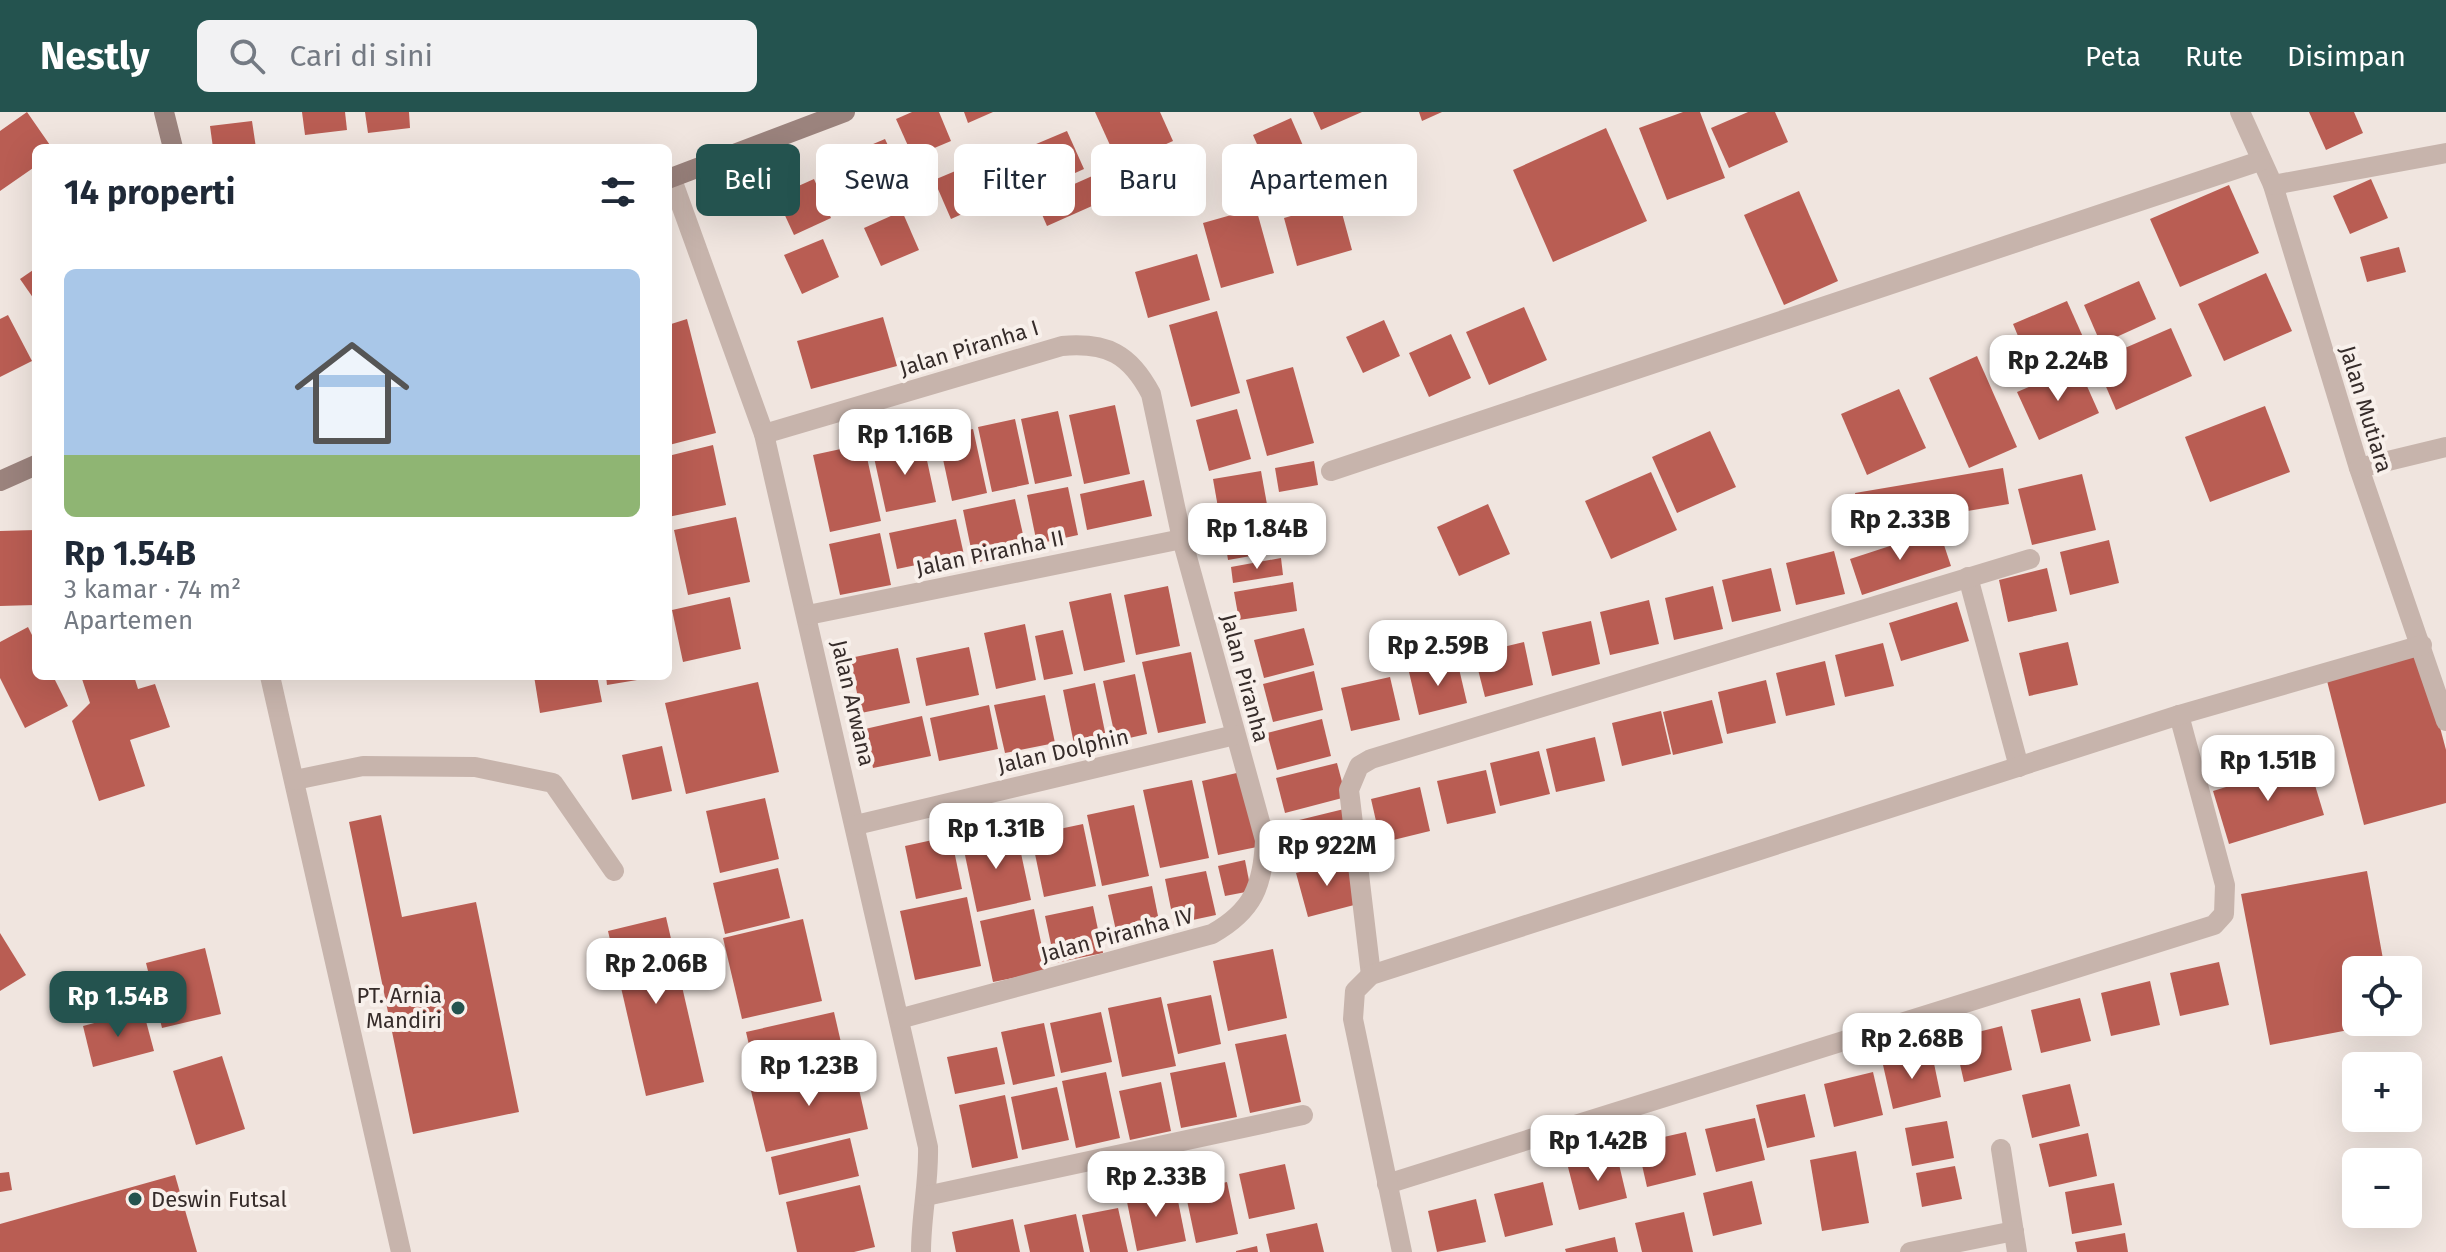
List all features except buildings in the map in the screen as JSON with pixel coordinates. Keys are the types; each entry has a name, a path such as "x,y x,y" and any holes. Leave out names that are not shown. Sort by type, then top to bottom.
{"main road":[{"path":"164,112 172,144"},
{"path":"672,177 845,112"},
{"path":"0,481 32,467"}],"street":[{"name":"Jalan Mutiara","path":"2240,112 2273,185 2359,468 2446,721"},
{"path":"2273,185 2446,153"},
{"path":"1331,471 2260,161"},
{"name":"Jalan Arwana","path":"672,183 764,434 808,615 928,1147 921,1252"},
{"name":"Jalan Piranha I","path":"764,434 1062,346 1087,343 1111,350 1140,372 1151,394 1154,413"},
{"name":"Jalan Piranha","path":"1154,413 1182,539 1258,815"},
{"path":"2359,468 2446,447"},
{"name":"Jalan Piranha II","path":"808,615 1182,539"},
{"path":"1371,975 1349,790 1351,777 1359,766 1371,759 2030,559"},
{"path":"1968,577 2019,767"},
{"path":"1402,1252 1353,1019 1355,991 1371,975 2179,715 2422,645"},
{"path":"271,680 401,1252"},
{"path":"1387,1184 2214,925 2224,914 2225,885 2179,715"},
{"name":"Jalan Dolphin","path":"856,825 1235,735"},
{"path":"295,780 363,766 475,767 553,783 614,871"},
{"name":"Jalan Piranha IV","path":"899,1019 1212,934 1227,926 1252,903 1264,871 1265,840 1258,815"},
{"path":"926,1196 1303,1115"},
{"path":"2001,1149 2017,1252"},
{"path":"1910,1252 2014,1231"}],"place":[{"name":"PT. Arnia Mandiri","path":"458,1008"},
{"name":"Deswin Futsal","path":"135,1199"}]}
